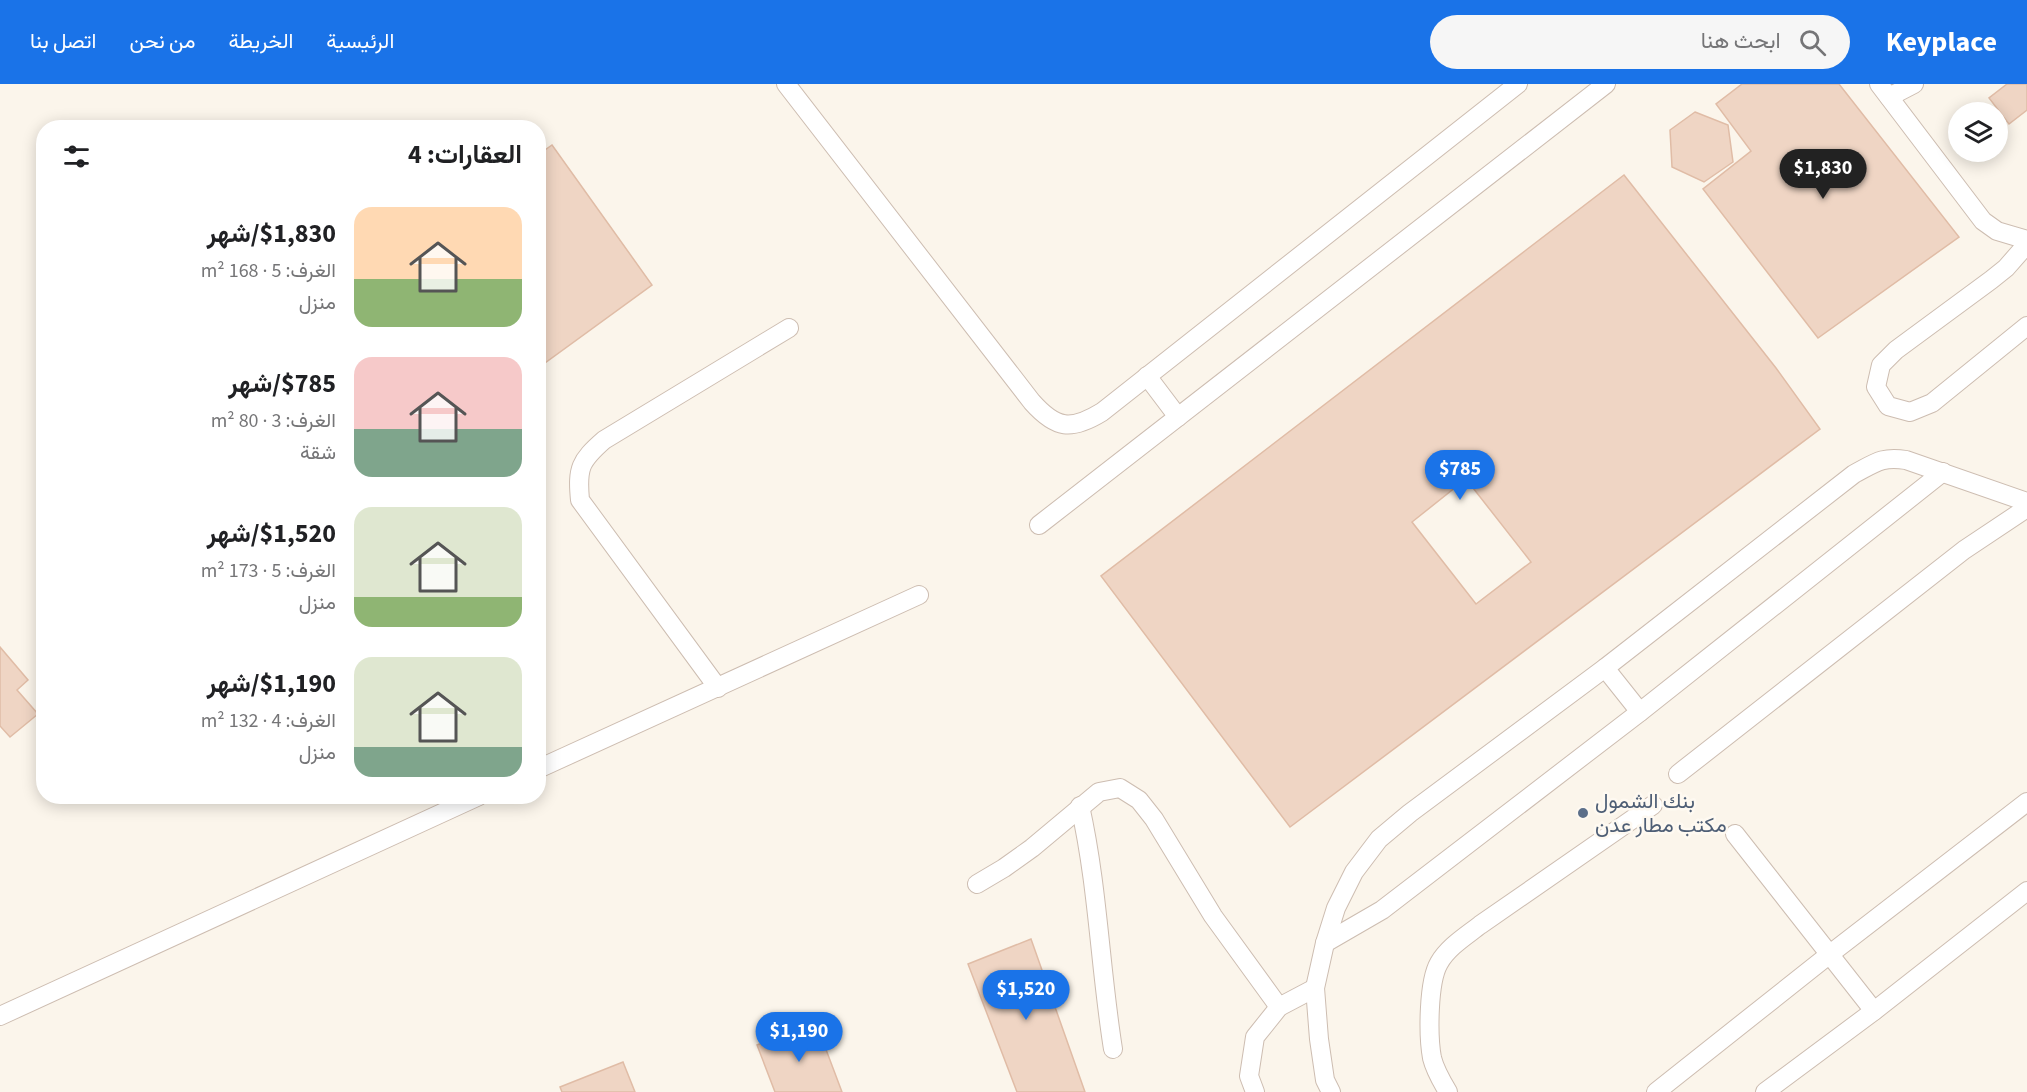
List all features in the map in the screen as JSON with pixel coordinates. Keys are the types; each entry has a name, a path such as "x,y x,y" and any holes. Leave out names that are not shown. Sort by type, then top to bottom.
{"lane":[{"path":"786,84 1045,417 1064,425 1084,423 1101,412 1518,84"},
{"path":"1039,525 1606,84"},
{"path":"1914,84 1884,91 1983,221 1998,231 2027,242 2006,268 1896,350 1881,365 1876,387 1888,406 1910,412 1932,403 2027,326"},
{"path":"717,688 580,500 578,477 586,456 604,440 789,328"},
{"path":"1147,376 1178,417"},
{"path":"1331,1092 1325,1080 1319,1039 1316,988 1325,943 1336,908 1354,872 1379,839 1410,813 1605,668 1854,474 1873,464 1890,458 1906,460 2027,502"},
{"path":"1325,943 1382,910 1640,712 1943,472"},
{"path":"1678,774 1964,550 2027,508"},
{"path":"546,765 919,596"},
{"path":"1605,668 1640,712"},
{"path":"977,884 1023,855 1099,792 1120,788 1139,800 1154,819 1213,916 1279,1007"},
{"path":"1656,1092 2027,802"},
{"path":"0,1016 462,804"},
{"path":"1448,1092 1432,1059 1430,1007 1439,963 1456,944 1480,925 1653,805"},
{"path":"1080,806 1091,864 1105,1000 1113,1049"},
{"path":"1735,834 1874,1011"},
{"path":"1765,1092 1874,1011 2027,891"},
{"path":"1256,1092 1249,1076 1255,1037 1279,1007 1316,988"}],"building":[{"path":"1742,84 1839,84 1959,237 1818,338 1703,189 1751,151 1716,104"},
{"path":"2007,84 2027,84 2027,110 2009,124 2008,102 1992,102 1989,98"},
{"path":"1695,112 1728,125 1733,162 1704,182 1672,167 1670,130"},
{"path":"552,145 652,285 546,362 546,149"},
{"path":"1624,175 1776,368 1820,429 1290,827 1101,576","holes":["1466,479 1531,562 1476,604 1412,522"]},
{"path":"0,647 28,680 17,690 36,712 36,716 10,737 0,726"},
{"path":"1031,939 1085,1092 1017,1092 968,964"},
{"path":"816,1023 842,1092 775,1092 757,1045"},
{"path":"623,1062 635,1092 562,1092 560,1087"}],"place":[{"name":"بنك الشمول مكتب مطار عدن","path":"1583,813"}]}
